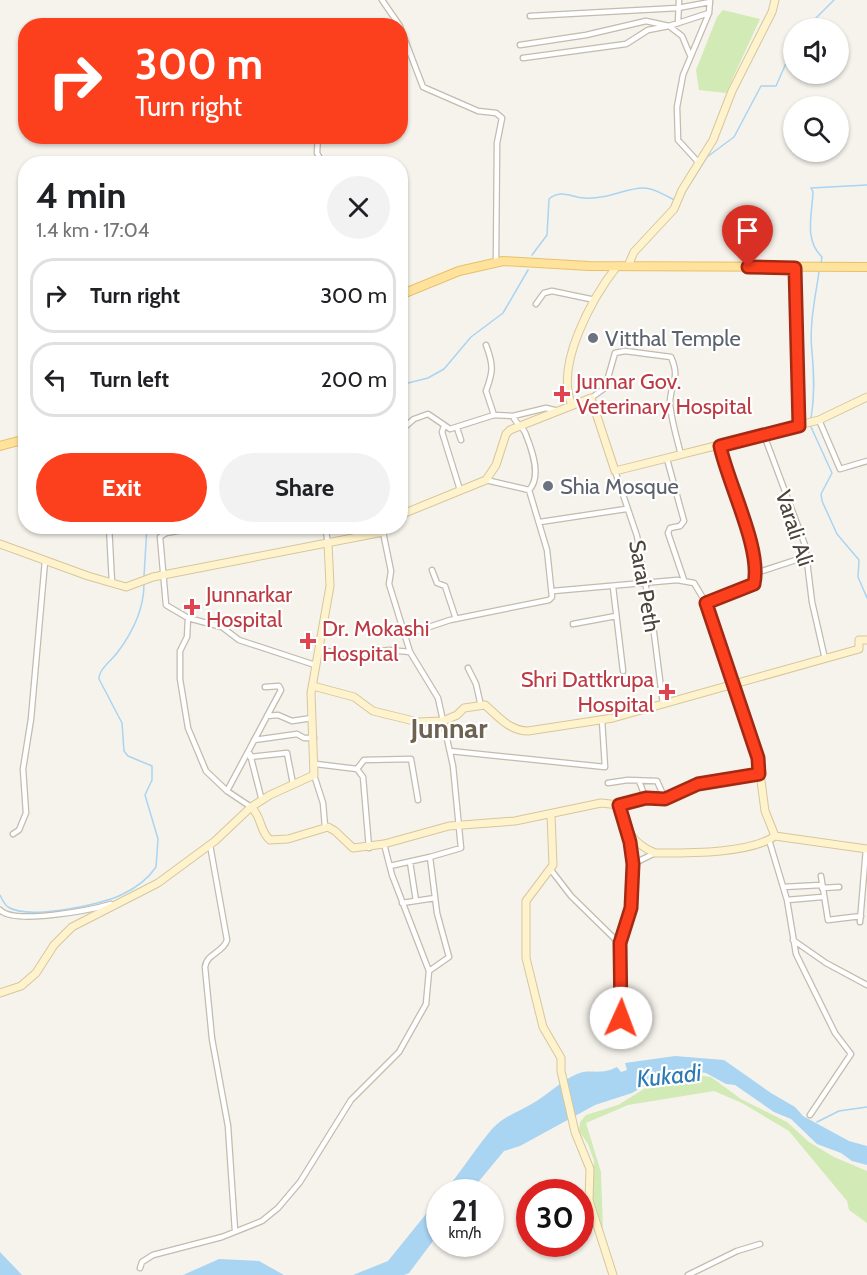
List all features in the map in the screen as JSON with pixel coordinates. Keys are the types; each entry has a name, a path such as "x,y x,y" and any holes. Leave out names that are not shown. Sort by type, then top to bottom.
{"main road":[{"path":"408,292 459,271 496,262 617,266 867,267"},
{"path":"0,446 18,441"}],"street":[{"path":"382,0 394,18"},
{"path":"678,23 679,0"},
{"path":"628,266 634,252 674,209 682,190 715,137 720,117 772,12 775,0"},
{"path":"530,16 678,8 710,1 709,13 690,55 678,94 678,140 699,163"},
{"path":"523,57 626,44 648,30 709,13"},
{"path":"520,45 586,35 646,21 669,26 682,36 690,55"},
{"path":"408,47 423,87 478,111 496,112 502,118 496,143 496,262"},
{"path":"572,405 567,381 572,352 595,300 617,266"},
{"path":"795,268 799,426"},
{"path":"536,303 544,292 552,291 595,300"},
{"path":"486,345 493,369 486,391 494,415"},
{"path":"486,480 496,465 506,434 591,398 605,388 615,353 625,351 671,357 677,378 670,395 670,406 681,455"},
{"path":"591,398 615,471 799,426 819,420 867,397"},
{"path":"408,424 414,419 428,414 444,426 457,428 494,415 513,416 546,408 558,411"},
{"path":"405,635 456,619 549,600 553,591 540,522 529,490 535,477 535,464 527,435 519,429 513,416"},
{"path":"819,420 829,438 840,469 867,461"},
{"path":"444,426 442,432 460,490"},
{"path":"457,428 461,440"},
{"name":"Varali Ali","path":"764,435 808,556 812,602 825,659"},
{"path":"706,603 754,584 756,573 747,531 720,446"},
{"path":"667,459 684,521 680,526 670,528 668,533 684,579"},
{"name":"Sarai Peth","path":"615,471 637,536 663,704"},
{"path":"408,512 486,480 529,490"},
{"path":"540,522 626,509"},
{"path":"109,534 112,583"},
{"path":"162,534 160,537 165,575 165,605 188,618 222,627 239,640 315,665"},
{"path":"326,534 330,586 312,686 316,764 314,775 323,803 326,827"},
{"path":"0,544 126,587 151,578 365,534"},
{"path":"386,534 391,571 389,584 410,652 422,675 436,692 450,751 459,851 390,866"},
{"path":"756,573 808,556"},
{"path":"13,834 19,830 26,813 23,770 31,718 45,561"},
{"path":"432,570 437,583 445,586 456,619"},
{"path":"553,591 684,579 697,586 706,603 758,758 765,811 787,900 792,940 805,976 835,1033 851,1054 810,1115"},
{"path":"613,586 623,671"},
{"path":"573,624 616,616"},
{"path":"188,618 187,637 180,651 183,707 188,728 206,771 227,791 251,807 258,815 264,833 270,840 288,839 326,827 332,829 353,849 369,848 458,825 515,821 601,803 619,805 646,798 665,799 698,784 759,774"},
{"path":"312,686 354,697 373,711 418,722 443,721 457,715 464,708 481,705 487,707 496,718 521,731 561,727 594,719 602,720 663,704 859,649 859,640 867,640"},
{"path":"319,650 354,655 389,650 410,652"},
{"path":"468,668 476,684 481,705"},
{"path":"227,791 281,688 265,687"},
{"path":"267,716 278,715 292,722 312,718"},
{"path":"450,751 604,767 602,720"},
{"path":"254,740 297,734 304,738 314,738"},
{"path":"248,748 262,801"},
{"path":"250,757 287,753 293,784"},
{"path":"357,769 364,760 371,758 411,759 418,800"},
{"path":"316,764 357,769 363,777 369,848"},
{"path":"0,993 21,986 36,973 54,945 72,927 158,883 210,845 251,807 314,775"},
{"path":"609,783 639,781 660,783 665,799"},
{"path":"639,781 646,798"},
{"path":"619,805 633,864 631,908 620,943 622,996 619,1040"},
{"path":"551,815 555,852 551,870 526,901 526,953 543,1027 558,1051 562,1063 561,1071 575,1132 590,1168 589,1200 613,1275"},
{"path":"625,829 644,849 655,853 730,849 772,838 867,849 861,919 840,917 830,922 822,897 821,876"},
{"path":"140,1268 142,1262 153,1255 211,1241 261,1221 278,1208 300,1182 351,1100 399,1052 426,1004 429,971 402,903 384,844"},
{"path":"210,845 227,940 225,946 207,959 205,967 212,1039 228,1126 235,1230"},
{"path":"633,864 655,853"},
{"path":"429,971 449,957 435,898 430,857"},
{"path":"410,862 416,900"},
{"path":"551,870 571,896 620,943"},
{"path":"783,887 839,886"},
{"path":"787,900 822,897"},
{"path":"402,903 435,898"},
{"path":"0,910 7,915 42,916 99,908 125,900"},
{"path":"792,940 826,963 867,985"},
{"path":"688,1275 737,1251 760,1244"}],"green space":[{"path":"723,10 760,19 726,93 699,90 696,70 717,17"},
{"path":"682,1073 711,1077 741,1099 787,1122 809,1142 834,1157 867,1171 867,1223 849,1210 847,1201 789,1131 742,1103 714,1091 628,1105 586,1123 601,1172 603,1230 594,1201 594,1161 588,1144 579,1131 580,1122 586,1115 618,1105 652,1084"}],"water":[{"path":"675,1056 724,1060 795,1107 803,1116 849,1141 867,1146 867,1165 852,1161 841,1153 817,1144 791,1119 774,1112 735,1085 726,1084 706,1073 684,1070 667,1073 632,1093 595,1105 520,1146 504,1151 481,1179 454,1179 492,1129 507,1117 535,1102 571,1077 582,1072 605,1071 617,1067 621,1072 627,1070 625,1063"},
{"path":"426,1214 426,1250 409,1273 404,1275 353,1275 388,1261"},
{"path":"0,1252 22,1275 0,1275"},
{"path":"219,1259 259,1261 284,1275 183,1275"}],"waterway":[{"path":"816,18 834,0"},
{"path":"683,195 707,157 734,137 761,86 776,86 783,70"},
{"path":"821,263 822,257 816,250 811,235 813,192 811,188 867,185"},
{"path":"532,255 547,235 549,199 557,194 593,198 631,189 648,188 675,200"},
{"path":"408,383 428,378 444,369 471,337 503,313 528,270"},
{"path":"811,418 814,385 811,332 819,272"},
{"path":"811,427 832,473 821,494 822,501 837,534 859,560 858,577 867,598"},
{"path":"144,576 147,534"},
{"path":"0,895 8,907 18,911 47,912 81,907 126,893 145,880 156,867 158,839 145,795 152,780 152,766 128,756 124,751 122,723 99,679 103,668 117,653 133,629 140,612 144,584"},
{"path":"817,1122 839,1111 867,1107"}],"place":[{"name":"Vitthal Temple","path":"593,338"},
{"name":"Junnar Gov. Veterinary Hospital","path":"562,394"},
{"name":"Shia Mosque","path":"548,486"},
{"name":"Junnarkar Hospital","path":"192,607"},
{"name":"Dr. Mokashi Hospital","path":"308,641"},
{"name":"Shri Dattkrupa Hospital","path":"667,692"}],"district":[{"name":"Junnar","path":"449,728"}],"route":[{"path":"621,1018 620,943 631,908 633,864 630,842 619,805 646,798 665,799 698,784 759,774 758,758 706,603 754,584 756,573 747,531 724,466 720,446 799,426 795,268 748,267"}],"water label":[{"name":"Kukadi","path":"669,1076"}]}
